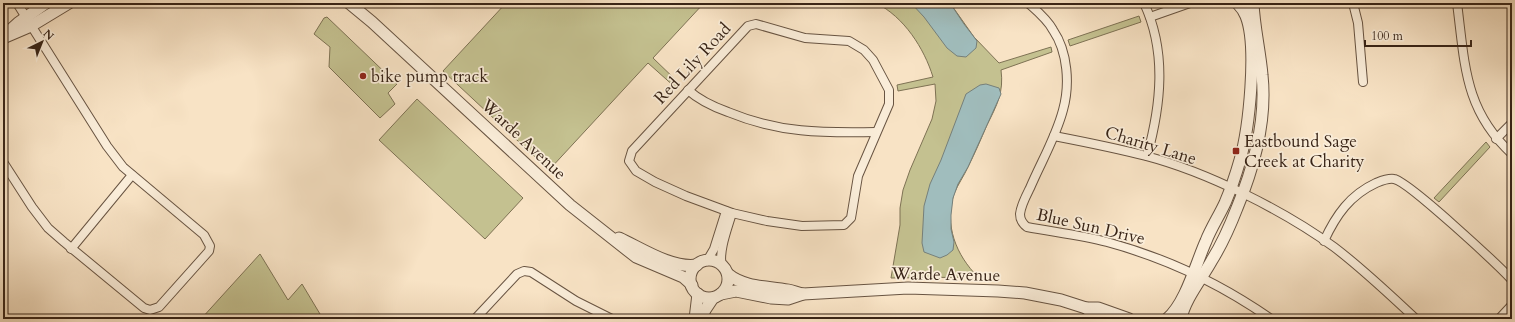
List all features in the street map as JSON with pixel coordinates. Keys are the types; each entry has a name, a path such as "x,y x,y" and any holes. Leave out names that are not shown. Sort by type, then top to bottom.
{"street":[{"path":"3,162 39,217 60,239 137,303 150,310 159,307 207,255 210,246 204,236 123,167 106,146 17,3"},
{"path":"29,22 46,3"},
{"path":"3,38 29,22 68,3"},
{"name":"Warde Avenue","path":"349,3 372,22 570,205 636,257 683,277 692,285"},
{"name":"Blue Sun Drive","path":"1028,3 1054,30 1062,51 1067,82 1064,109 1054,136 1035,175 1022,208 1020,215 1023,224 1026,227 1079,236 1130,249 1158,258 1198,275"},
{"path":"1144,3 1150,16 1157,47 1160,70 1160,90 1155,124 1147,156"},
{"path":"1150,16 1190,3"},
{"path":"1237,191 1240,160 1246,132 1251,80 1250,30 1247,18 1240,3"},
{"path":"1164,319 1168,319 1176,309 1198,275 1219,247 1237,191 1256,149 1262,114 1263,93 1253,3"},
{"path":"1353,3 1358,23 1363,82"},
{"path":"1457,3 1470,90 1477,110 1496,139 1512,154"},
{"name":"Red Lily Road","path":"756,24 805,38 849,41 864,50 873,60 889,90 889,104 876,132 858,176 850,218 844,225 802,226 767,221 729,212 686,196 655,182 636,171 629,161 632,151 688,90 748,26 756,24"},
{"path":"688,90 695,97 721,110 749,121 785,129 831,133 876,132"},
{"path":"1496,139 1512,123"},
{"name":"Charity Lane","path":"1054,136 1147,156 1206,177 1237,191 1282,215 1324,241 1374,280 1416,319"},
{"path":"71,249 132,175"},
{"path":"1324,241 1338,214 1351,199 1362,190 1377,183 1395,179 1407,186 1450,222 1512,280"},
{"path":"717,296 705,298 698,294 692,285 692,272 702,263 714,248 729,212"},
{"path":"701,319 705,310 726,288 728,281 721,261 729,212"},
{"name":"Warde Avenue","path":"607,233 676,264 688,266 702,263"},
{"path":"702,263 713,261 725,270"},
{"name":"Warde Avenue","path":"725,270 737,280 751,285 788,290 803,294"},
{"path":"475,319 517,274 524,271 531,272 576,301 612,319"},
{"path":"1181,319 1198,275"},
{"path":"1198,275 1247,302 1271,319"},
{"name":"Warde Avenue","path":"717,296 736,291 771,298 788,299 803,294 908,288 998,291 1025,293 1061,300 1086,308 1098,308 1129,319"},
{"path":"694,319 698,294"},
{"path":"1499,319 1512,305"},
{"name":"Warde Avenue","path":"1086,308 1095,315 1106,319"}],"shaded area":[{"path":"506,3 704,3 653,58 680,84 676,88 648,63 549,170 443,71"},
{"path":"876,3 950,3 974,37 999,63 1051,47 1052,52 1001,70 1001,92 997,105 971,162 954,194 950,217 954,239 964,259 978,277 891,278 900,225 900,208 903,190 932,119 936,101 935,84 898,91 897,85 933,77 924,55 912,34 895,16"},
{"path":"1139,16 1141,22 1070,46 1068,40"},
{"name":"bike pump track","path":"327,17 397,84 388,93 395,104 380,118 329,67 330,47 314,34 324,18"},
{"path":"417,99 523,198 485,239 379,140"},
{"path":"1486,142 1490,147 1439,202 1434,198"},
{"path":"260,254 288,300 302,284 323,319 201,319"}],"water":[{"path":"911,3 950,3 977,41 976,48 966,57 957,56 947,48 924,17"},
{"path":"986,84 999,88 1001,94 968,167 958,184 953,198 951,229 954,242 953,250 940,258 924,252 922,243 924,206 930,184 941,160 966,94 980,85"}],"place":[{"name":"bike pump track","path":"363,76"},
{"name":"Eastbound Sage Creek at Charity","path":"1236,151"}]}
